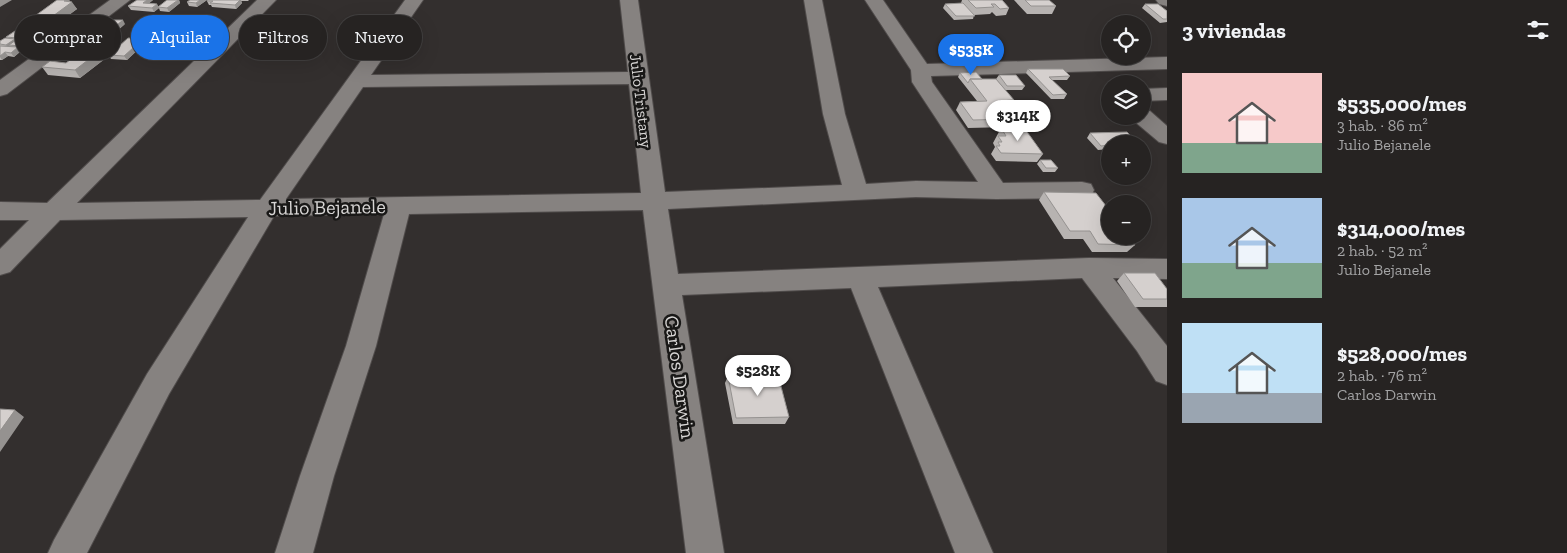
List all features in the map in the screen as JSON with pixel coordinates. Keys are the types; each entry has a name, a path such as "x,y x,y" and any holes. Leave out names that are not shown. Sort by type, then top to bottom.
{"street":[{"path":"2,87 120,0"},
{"path":"0,265 267,0"},
{"path":"67,553 158,384 267,208 414,0"},
{"name":"Julio Tristany","path":"628,0 654,201"},
{"path":"813,0 834,114 856,193"},
{"path":"874,0 921,70 922,82 996,191"},
{"path":"921,70 1087,67 1167,63"},
{"path":"1087,67 1101,79"},
{"path":"356,81 638,78"},
{"path":"1151,95 1167,94"},
{"path":"1151,124 1167,137"},
{"name":"Julio Bejanele","path":"0,211 53,212 654,201 916,189 996,191 1082,190"},
{"name":"Carlos Darwin","path":"654,201 705,553"},
{"path":"294,553 317,476 361,346 399,206"},
{"path":"667,285 1089,268 1167,269"},
{"path":"1089,268 1148,342 1167,372"},
{"path":"860,277 974,553"}],"building":[{"path":"57,0 72,2 54,15 36,15"},
{"path":"137,0 147,0 143,3 157,4 152,8 128,6"},
{"path":"167,0 178,0 167,8 158,7"},
{"path":"190,0 200,0 196,3 187,2"},
{"path":"208,0 240,0 235,5 210,3 213,1"},
{"path":"968,0 1002,0 1009,8 1000,9 995,4 991,4 994,7 976,8"},
{"path":"1025,0 1049,0 1056,6 1031,6"},
{"path":"963,3 975,16 956,16 945,4"},
{"path":"1145,4 1158,4 1167,11 1167,19 1163,19"},
{"path":"15,31 15,38 6,37"},
{"path":"5,38 15,39 6,45 0,44 0,41"},
{"path":"128,38 131,38 131,50 124,56 121,56 121,44"},
{"path":"0,46 15,47 11,53 5,52 0,56"},
{"path":"70,60 88,60 75,70 42,67 50,61 66,63"},
{"path":"1028,69 1063,69 1070,76 1049,77 1067,94 1053,95"},
{"path":"976,72 982,79 970,79 968,83 960,73"},
{"path":"999,75 1016,75 1025,86 1007,86"},
{"path":"970,79 996,79 1014,100 999,101 1013,119 973,120 960,102 987,101"},
{"path":"1001,128 1025,129 1043,154 1001,153 996,146 1000,146 998,142 1002,142 998,136 1006,136"},
{"path":"1127,132 1130,135 1101,135 1101,146 1090,133"},
{"path":"1040,160 1051,160 1058,168 1046,168"},
{"path":"1044,192 1096,193 1101,199 1101,244 1098,244 1090,231 1070,231"},
{"path":"1124,273 1155,273 1167,289 1167,299 1143,299"},
{"path":"778,375 789,417 736,418 728,376"},
{"path":"0,409 15,410 0,431"}]}
